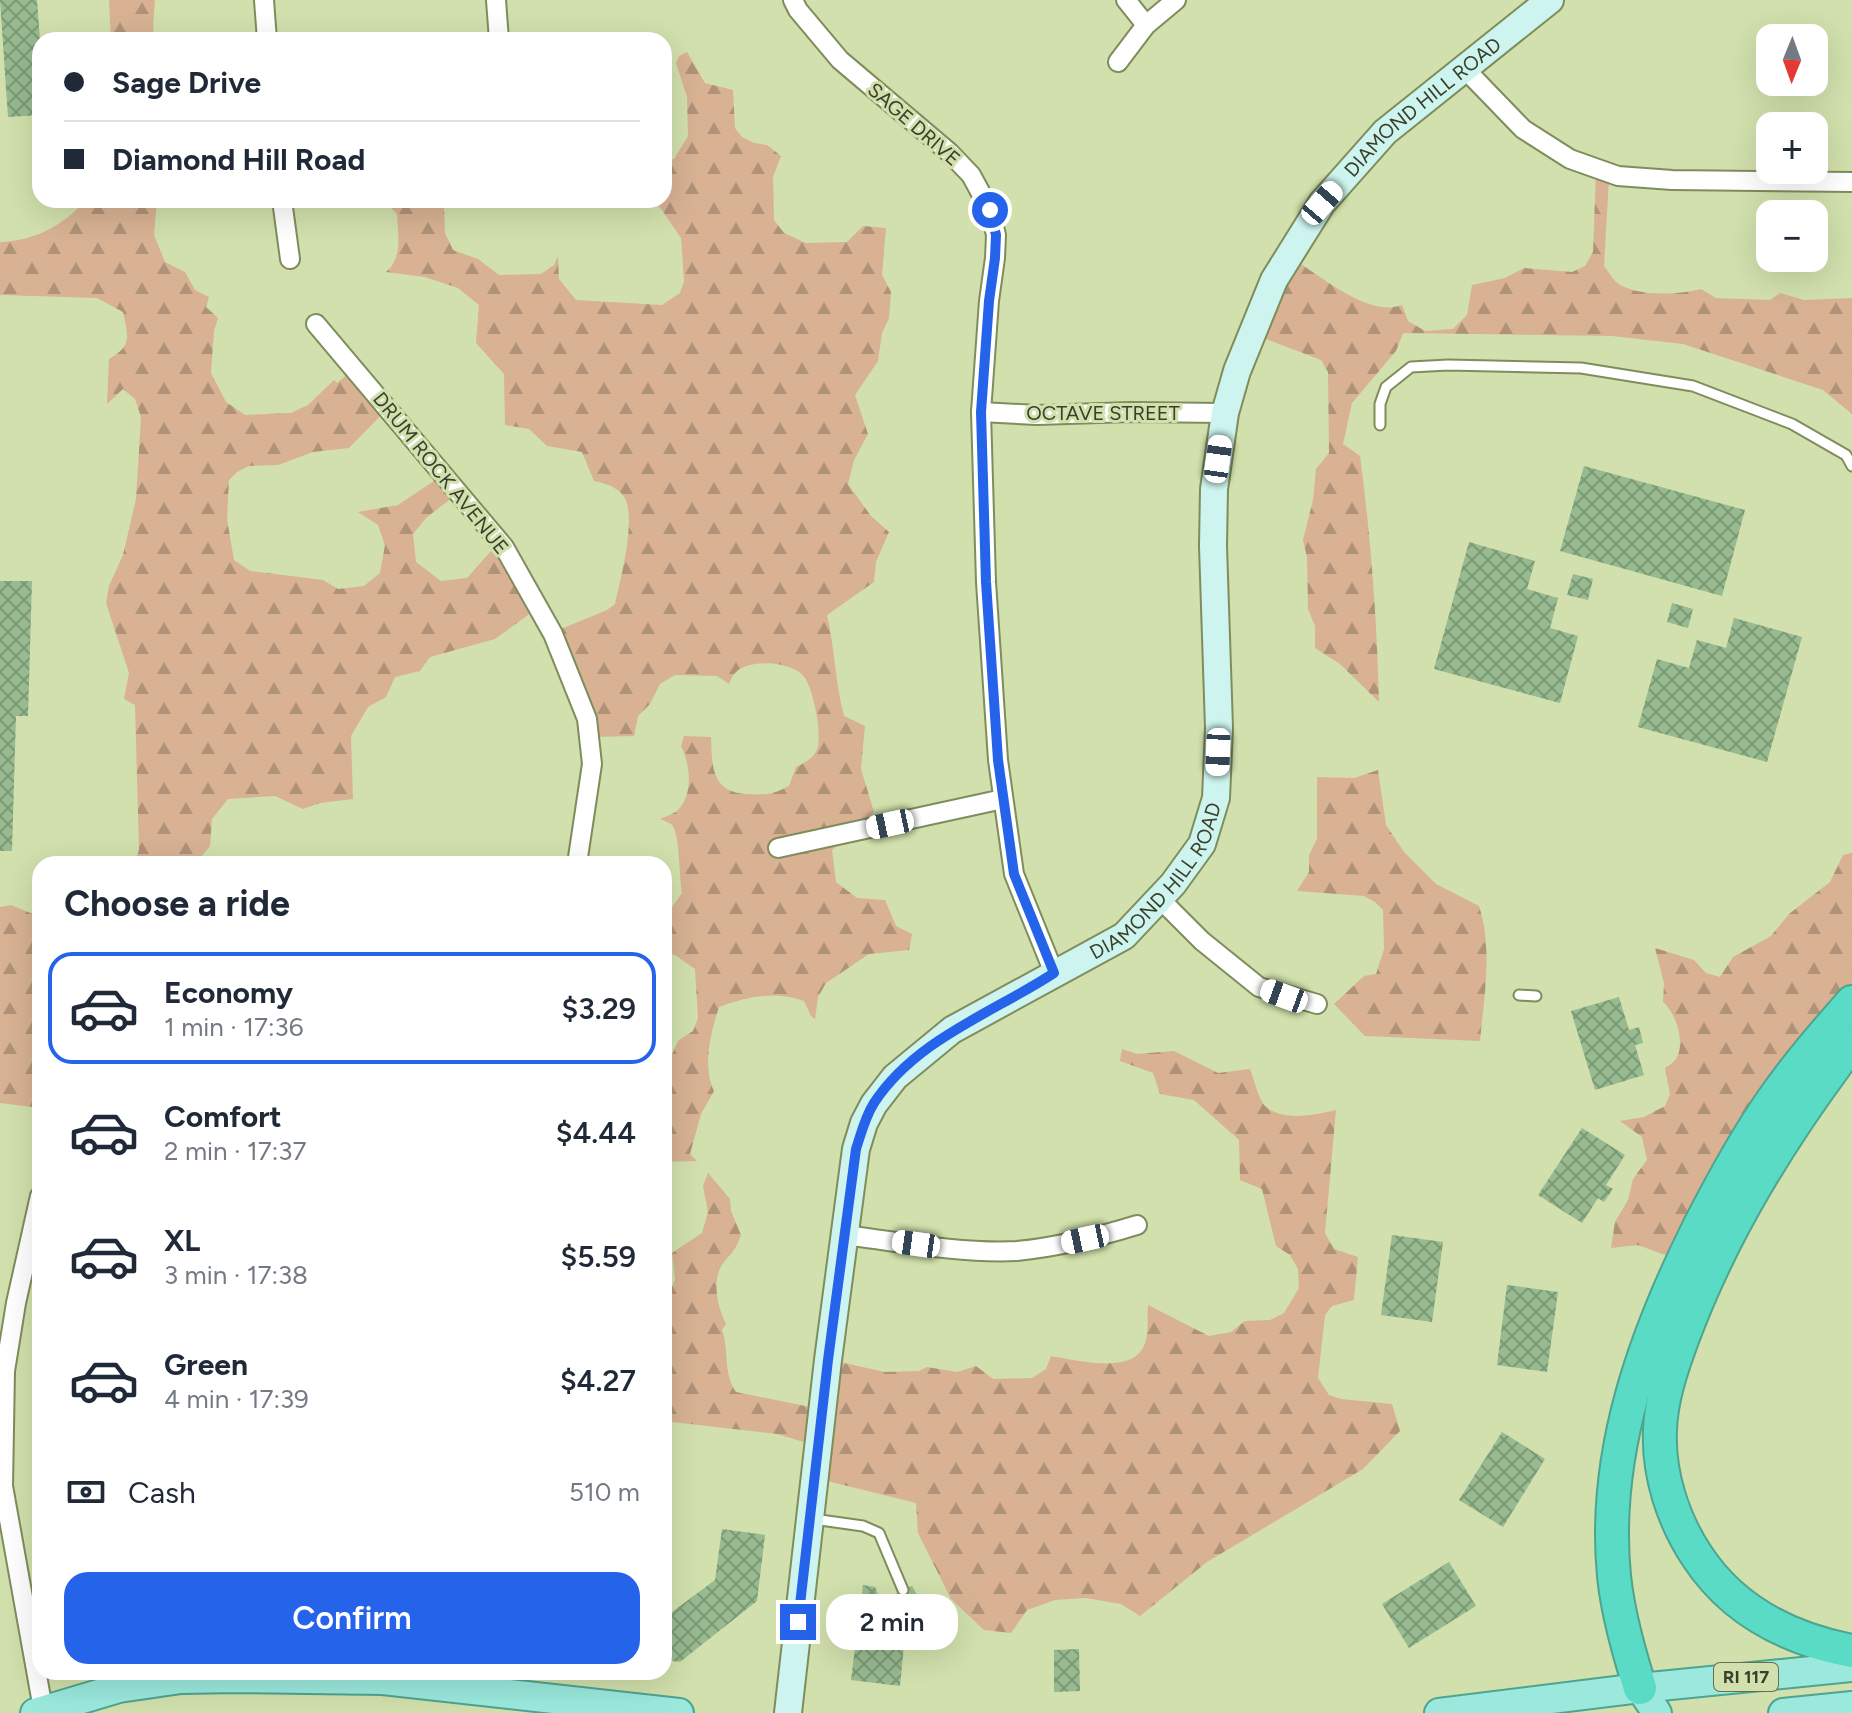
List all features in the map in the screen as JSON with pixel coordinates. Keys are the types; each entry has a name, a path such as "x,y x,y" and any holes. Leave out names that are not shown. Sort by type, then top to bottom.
{"highway":[{"path":"1649,1701 1619,1612 1613,1552 1620,1443 1640,1363 1678,1270 1737,1156 1772,1101 1852,1002"},
{"path":"1852,1043 1790,1130 1732,1226 1697,1299 1672,1367 1659,1430 1664,1476 1678,1526 1708,1573 1750,1612 1774,1626 1800,1638 1852,1651"}],"main road":[{"name":"RI 117","path":"1439,1713 1649,1701 1852,1667"},
{"path":"39,1712 119,1688 174,1680"},
{"path":"428,1680 475,1681 519,1695 603,1713"},
{"path":"519,1695 679,1713"},
{"name":"RI 117","path":"1783,1713 1852,1706"}],"street":[{"path":"264,0 266,32"},
{"path":"496,0 498,32"},
{"name":"SAGE DRIVE","path":"793,0 840,60 950,153 971,175 990,210 996,235 995,258 981,412 986,582 998,760 1014,874 1054,973"},
{"path":"1126,0 1146,25"},
{"path":"1118,62 1146,25 1176,0"},
{"name":"DIAMOND HILL ROAD","path":"788,1713 856,1149 864,1123 895,1077 952,1030 1124,936 1160,899 1202,844 1216,798 1219,728 1214,503 1225,413 1237,371 1274,280 1322,203 1385,132 1550,0"},
{"path":"1465,69 1523,129 1570,159 1618,176 1672,180 1852,182"},
{"path":"283,208 290,259"},
{"name":"DRUM ROCK AVENUE","path":"316,324 504,547 553,634 587,719 592,764 578,856"},
{"name":"OCTAVE STREET","path":"981,412 1037,415 1225,413"},
{"path":"778,848 1003,799"},
{"path":"1160,899 1202,941 1259,987 1317,1004"},
{"path":"845,1235 1015,1251 1060,1244 1137,1225"},
{"path":"32,1232 5,1371 1,1486 32,1670"},
{"path":"34,1680 39,1712"}],"lane":[{"path":"1380,425 1380,404 1386,387 1411,367 1581,368 1693,386 1792,424 1846,455 1852,466"},
{"path":"1519,995 1536,996"},
{"path":"810,1518 863,1526 879,1533 903,1590"}],"green space":[{"path":"109,0 155,0 154,32 111,32"},
{"path":"687,52 705,83 733,90 735,128 742,137 767,145 781,156 773,177 774,220 784,233 806,243 847,242 863,226 886,228 882,275 891,292 889,318 882,333 878,361 855,395 868,434 854,460 848,484 871,516 889,532 876,562 874,582 827,615 844,716 865,726 861,769 874,812 832,850 836,882 857,898 885,900 896,926 912,934 909,950 869,954 826,983 818,997 815,1019 804,1001 782,996 751,998 719,1007 708,1060 714,1091 701,1114 690,1154 697,1161 672,1162 672,1054 678,1041 693,1031 698,1018 695,969 672,955 672,907 682,893 678,846 671,824 660,819 678,810 686,796 688,770 681,746 684,736 711,737 713,767 726,788 746,794 778,791 789,786 796,767 810,759 817,750 819,739 811,693 799,672 782,665 750,665 734,674 729,684 717,676 675,675 660,684 650,704 638,716 634,736 592,737 551,633 615,604 627,547 627,503 616,489 594,481 582,452 547,446 529,429 505,425 504,374 476,343 479,305 458,288 425,277 386,272 397,253 397,214 391,208 444,208 445,233 453,250 478,259 499,275 541,274 554,265 558,256 559,279 576,300 662,305 680,293 684,281 681,238 660,208 672,208 672,159 688,136 687,97 676,63 679,56"},
{"path":"1596,173 1609,179 1604,266 1624,287 1657,293 1701,289 1716,298 1770,300 1780,293 1804,300 1852,298 1852,414 1823,390 1683,344 1612,336 1403,333 1396,351 1352,403 1343,444 1360,456 1373,579 1379,702 1340,664 1315,648 1315,626 1308,609 1307,557 1303,540 1313,500 1316,469 1329,453 1328,372 1321,360 1253,334 1293,259 1360,301 1375,306 1402,305 1408,321 1425,331 1453,329 1467,315 1472,285 1505,278 1524,268 1572,272 1585,266 1593,252"},
{"path":"156,208 154,235 165,262 185,272 195,290 209,297 206,307 218,318 211,373 226,402 245,415 291,413 308,405 334,380 337,383 355,368 386,410 349,448 313,452 278,465 249,466 237,472 229,480 227,519 234,560 250,571 323,580 338,589 364,586 380,573 385,545 378,525 358,512 398,505 443,475 458,493 426,518 413,534 416,562 441,581 467,578 499,542 535,610 495,639 430,657 420,671 395,677 386,697 368,707 351,736 353,799 320,803 303,809 275,796 228,799 212,819 210,846 202,856 137,856 135,705 124,699 129,673 106,603 109,586 123,555 136,499 141,417 135,399 123,389 107,404 109,359 122,350 127,340 123,312 97,298 0,295 0,242 36,235 58,224 77,209"},
{"path":"1378,770 1386,825 1404,852 1436,884 1479,906 1487,956 1480,1041 1365,1036 1334,1004 1364,976 1376,974 1384,949 1383,910 1364,896 1297,891 1309,872 1309,855 1317,839 1317,777 1354,778"},
{"path":"1852,853 1852,1002 1681,1261 1638,1245 1611,1248 1615,1222 1628,1200 1633,1179 1647,1160 1642,1137 1620,1121 1644,1117 1665,1106 1670,1094 1665,1068 1679,1052 1680,1037 1675,1021 1663,1002 1664,983 1655,948 1694,960 1706,973 1720,977 1733,957 1771,936 1789,914 1830,882 1843,855"},
{"path":"11,905 32,914 32,1107 0,1103 0,907"},
{"path":"1122,1049 1137,1054 1174,1051 1218,1073 1250,1069 1265,1106 1280,1114 1299,1116 1336,1110 1325,1233 1334,1249 1358,1257 1354,1300 1332,1306 1325,1315 1318,1378 1329,1395 1392,1404 1400,1431 1363,1469 1207,1562 1140,1616 1121,1604 1086,1598 1055,1600 1027,1610 1011,1633 984,1630 951,1599 918,1533 916,1503 815,1478 814,1445 777,1434 672,1422 672,1287 675,1280 672,1253 702,1233 708,1212 703,1186 708,1173 730,1199 731,1211 741,1235 720,1269 717,1284 718,1301 726,1324 722,1330 732,1384 736,1392 820,1409 831,1360 885,1372 919,1371 927,1367 957,1372 976,1366 993,1379 1032,1378 1046,1369 1051,1356 1104,1363 1130,1360 1145,1343 1148,1305 1209,1336 1231,1332 1245,1321 1270,1320 1284,1313 1299,1288 1298,1269 1290,1255 1276,1246 1262,1189 1240,1180 1239,1140 1194,1100 1160,1094 1153,1073 1120,1061"}],"building":[{"path":"0,0 37,0 39,32 32,32 32,116 8,117"},
{"path":"1584,466 1745,510 1722,596 1560,551"},
{"path":"1469,542 1535,561 1527,589 1558,598 1550,628 1578,636 1560,703 1434,669"},
{"path":"1573,574 1593,579 1588,600 1567,595"},
{"path":"0,581 32,581 28,716 16,716 12,851 0,851"},
{"path":"1672,603 1693,609 1688,628 1667,622"},
{"path":"1734,618 1802,637 1767,762 1638,727 1657,659 1689,668 1697,640 1726,648"},
{"path":"1619,997 1629,1030 1639,1027 1643,1043 1635,1045 1644,1075 1595,1090 1571,1011"},
{"path":"1582,1128 1625,1155 1606,1185 1613,1189 1604,1202 1598,1198 1582,1223 1538,1195"},
{"path":"1392,1235 1443,1242 1432,1322 1381,1315"},
{"path":"1507,1285 1558,1292 1547,1372 1497,1365"},
{"path":"1502,1432 1545,1459 1503,1527 1459,1500"},
{"path":"722,1529 765,1535 757,1601 680,1662 672,1661 672,1612 715,1580"},
{"path":"1449,1562 1476,1606 1409,1648 1382,1604"},
{"path":"863,1585 875,1587 881,1601 912,1586 921,1602 890,1623 904,1646 900,1686 851,1680"},
{"path":"1079,1649 1080,1691 1054,1692 1054,1650"}],"route":[{"path":"798,1622 828,1360 856,1149 864,1123 895,1077 952,1030 1054,973 1014,874 998,760 986,582 981,412 995,258 996,235 990,210"}]}
